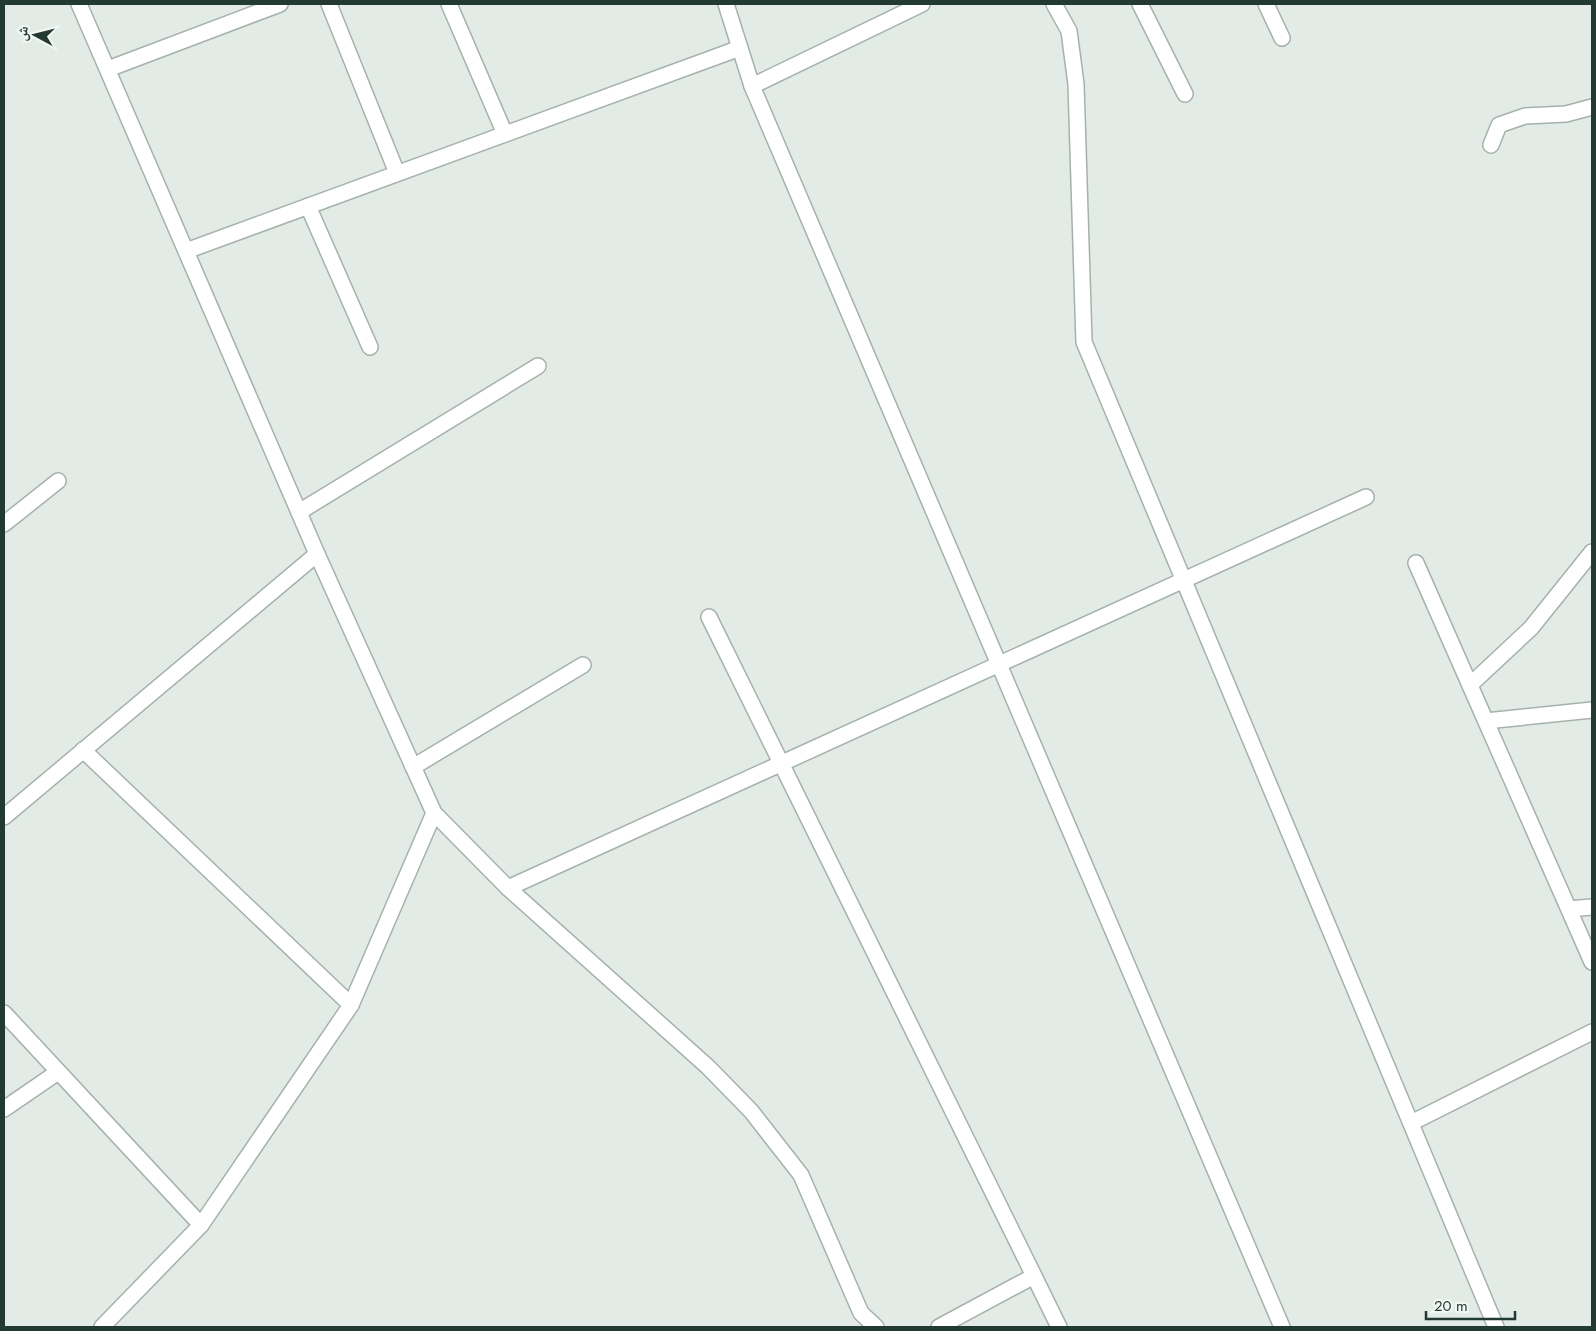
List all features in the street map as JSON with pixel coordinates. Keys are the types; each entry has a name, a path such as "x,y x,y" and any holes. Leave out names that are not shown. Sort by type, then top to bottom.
{"street":[{"path":"80,4 317,554 434,813 508,888 708,1067 751,1111 801,1175 861,1313 876,1327"},
{"path":"108,69 280,4"},
{"path":"329,4 397,173"},
{"path":"449,4 505,134"},
{"path":"726,4 752,86 1282,1327"},
{"path":"752,86 890,11 922,4"},
{"path":"1054,4 1069,30 1076,84 1084,342 1496,1327"},
{"path":"1140,4 1185,94"},
{"path":"1266,4 1282,38"},
{"path":"186,251 740,48"},
{"path":"1491,145 1499,125 1525,116 1566,114 1592,107"},
{"path":"308,206 370,347"},
{"path":"299,512 538,366"},
{"path":"4,524 58,481"},
{"path":"508,888 1366,497"},
{"path":"1470,685 1531,628 1592,552"},
{"path":"4,817 317,554"},
{"path":"1416,562 1592,962"},
{"path":"709,617 1059,1327"},
{"path":"413,767 583,665"},
{"path":"1486,721 1592,710"},
{"path":"83,750 351,1004"},
{"path":"102,1327 201,1226 351,1004 434,813"},
{"path":"1569,909 1592,907"},
{"path":"4,1013 201,1226"},
{"path":"1411,1123 1592,1032"},
{"path":"4,1109 58,1072"},
{"path":"939,1327 1034,1276"}]}
